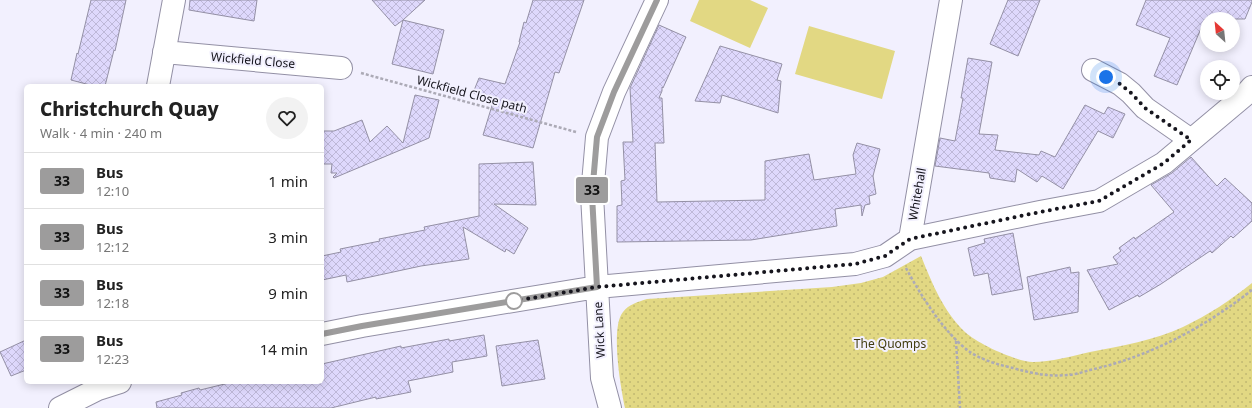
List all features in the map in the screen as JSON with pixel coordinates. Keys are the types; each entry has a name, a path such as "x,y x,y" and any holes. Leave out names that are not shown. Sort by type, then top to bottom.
{"street":[{"path":"158,84 174,0"},
{"name":"Wick Lane","path":"610,408 602,378 592,195 597,137 614,92 657,0"},
{"name":"Whitehall","path":"903,244 950,0"},
{"name":"Wickfield Close","path":"164,52 342,68"},
{"path":"1093,70 1120,84 1145,108 1191,140"},
{"path":"324,334 597,287 855,264 885,256 903,244 1040,212 1099,201 1164,163 1245,95 1252,87"},
{"path":"60,408 98,389 114,384"}],"path":[{"name":"Wickfield Close path","path":"342,68 597,137"},
{"path":"903,244 925,299 956,340 972,353 999,365 1038,374 1067,375 1108,366 1152,351 1197,328 1252,290"},
{"path":"956,340 960,408"}],"green space":[{"path":"699,0 750,0 768,8 750,48 690,21"},
{"path":"809,26 895,51 882,99 795,74"},
{"name":"The Quomps","path":"921,256 944,306 965,332 979,342 997,351 1017,359 1033,362 1069,357 1161,336 1172,332 1210,312 1252,283 1252,408 625,408 621,387 617,331 619,320 623,312 631,305 647,299 832,287 861,283 883,277"}],"building":[{"path":"91,0 126,0 115,51 114,50 106,84 86,84 71,80 77,53 78,54"},
{"path":"190,0 257,0 254,21 189,10"},
{"path":"372,0 425,0 395,26"},
{"path":"533,0 584,0 559,73 555,72 533,148 483,135 494,99 473,93 479,78 505,84 520,42 524,22 526,23"},
{"path":"1008,0 1040,0 1018,56 990,44"},
{"path":"1146,0 1252,0 1245,19 1240,19 1240,12 1200,12 1200,31 1177,85 1154,76 1170,38 1136,25"},
{"path":"403,20 444,30 433,74 392,64"},
{"path":"659,25 686,37 663,88 662,87 659,98 662,98 664,143 655,143 657,202 765,200 765,161 809,154 814,180 856,174 853,155 857,143 880,149 873,176 876,194 869,196 870,204 865,205 862,216 861,205 835,209 837,226 751,240 617,242 617,206 622,205 621,181 625,180 623,142 633,142 630,88"},
{"path":"720,46 782,64 777,80 781,81 778,113 722,95 720,103 695,101"},
{"path":"968,58 992,62 979,134 998,135 995,150 1039,155 1041,151 1055,157 1085,105 1104,114 1108,107 1125,114 1113,138 1098,131 1063,189 1042,176 1037,182 1017,169 1015,182 990,178 989,173 935,166 940,138 955,141 963,98 961,98"},
{"path":"415,95 439,100 429,138 334,178 333,177 337,173 331,173 332,164 324,164 324,131 334,131 362,120 370,142 387,126 403,143"},
{"path":"1191,157 1217,186 1225,178 1252,203 1252,221 1233,238 1231,236 1212,253 1210,251 1139,297 1138,295 1109,310 1087,270 1118,264 1113,257 1121,251 1119,248 1134,237 1135,239 1174,212 1151,185 1172,173"},
{"path":"533,162 536,205 494,204 528,228 514,254 506,249 505,252 463,227 469,259 421,266 347,282 346,275 324,280 324,256 341,252 340,249 380,241 379,239 425,230 424,227 479,216 479,164"},
{"path":"1013,233 1023,289 992,295 988,273 974,276 968,248 985,243 984,239"},
{"path":"1070,267 1071,273 1079,272 1078,312 1034,320 1027,277"},
{"path":"484,335 487,356 452,362 453,372 408,381 411,392 376,399 376,397 331,408 157,408 156,402 182,395 181,393 199,388 200,390 225,384 324,384 324,364 401,346 401,348 449,339 449,341"},
{"path":"538,340 545,379 502,386 496,346"},
{"path":"24,341 24,371 11,376 0,352"}],"bus line":[{"name":"33","path":"324,334 597,287 592,195 597,137 614,92 657,0"}],"route":[{"path":"514,301 597,287 855,264 885,256 910,239 1099,201 1164,163 1191,140 1151,113 1120,84 1106,77"}]}
